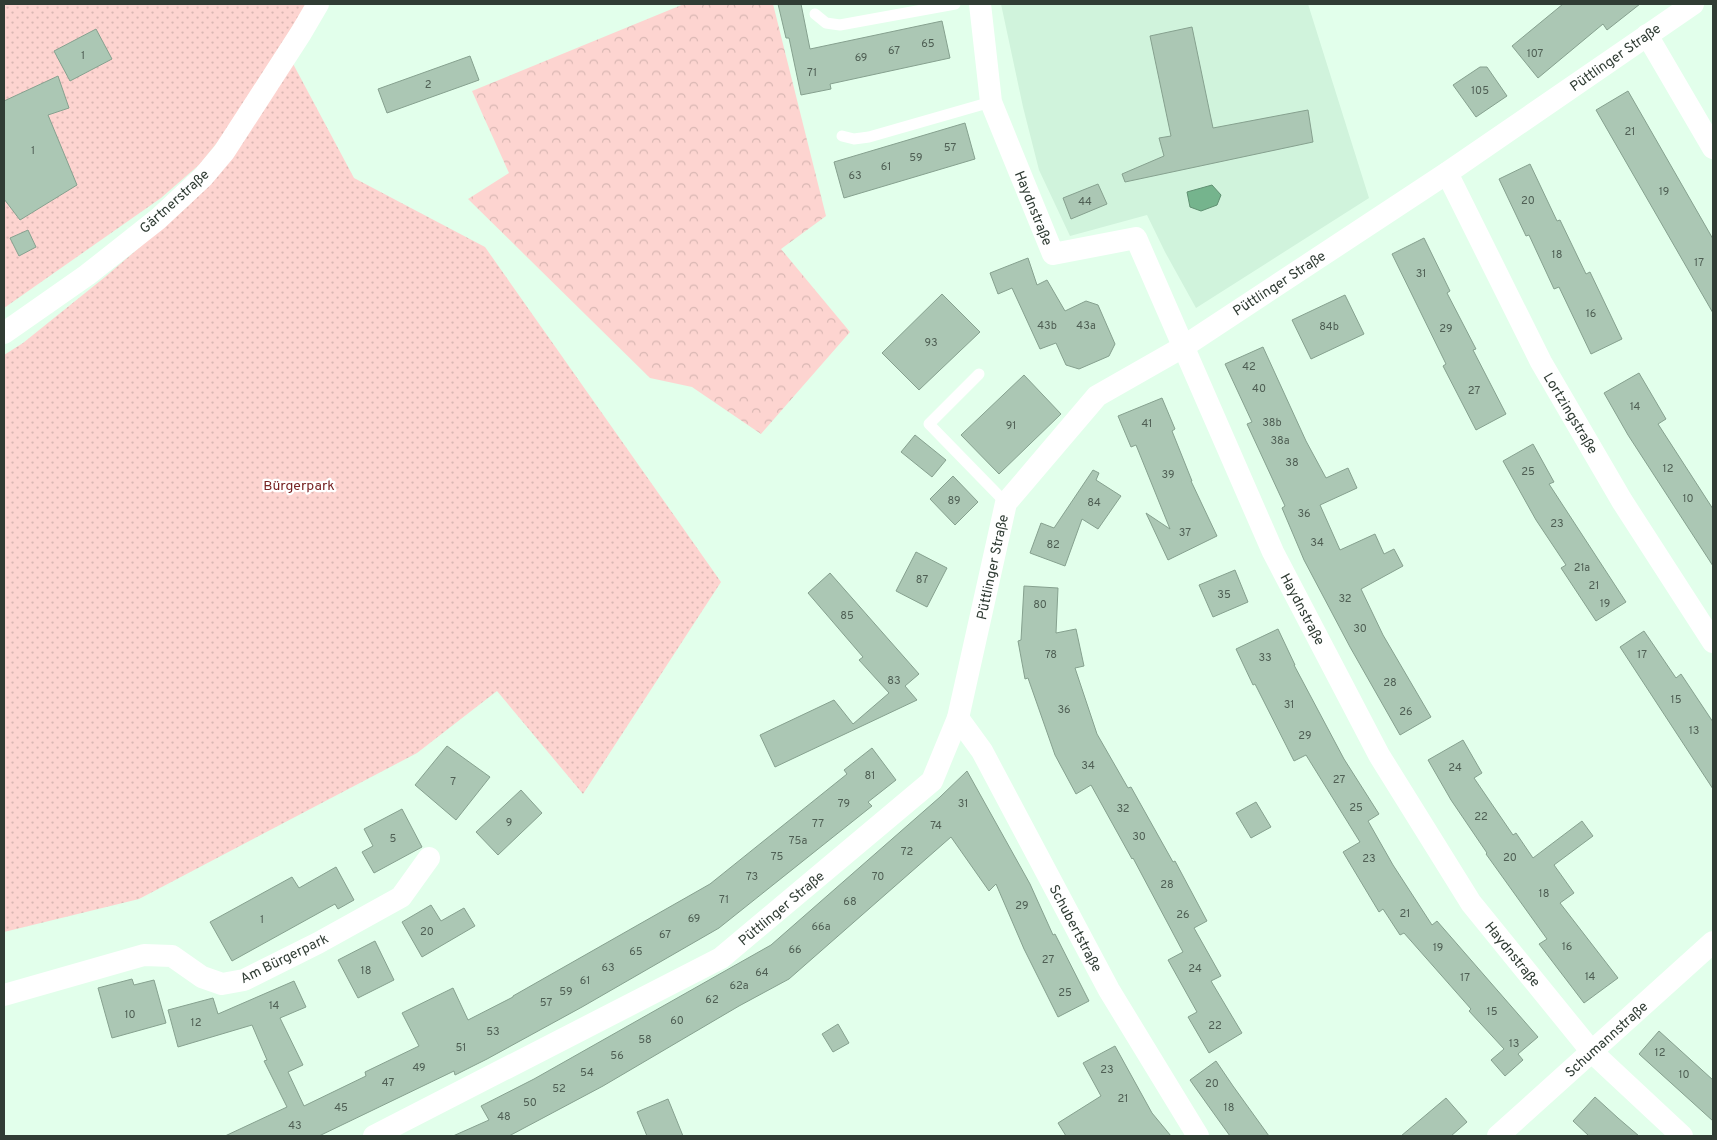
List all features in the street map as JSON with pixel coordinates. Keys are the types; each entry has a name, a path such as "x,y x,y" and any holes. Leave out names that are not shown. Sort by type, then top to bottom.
{"street":[{"name":"Gärtnerstraße","path":"4,333 88,275 158,219 204,177 224,152 301,34 318,4"},
{"name":"Haydnstraße","path":"980,4 991,102 1053,254 1136,238 1273,552 1379,755 1471,903 1592,1052 1682,1136"},
{"name":"Püttlinger Straße","path":"374,1136 402,1130 721,958 932,781 958,718 1006,503 1098,396 1182,347 1447,173 1692,4"},
{"path":"1647,35 1713,148"},
{"name":"Lortzingstraße","path":"1447,173 1541,362 1622,501 1713,642"},
{"name":"Schubertstraße","path":"958,718 982,751 1110,990 1198,1136"},
{"name":"Am Bürgerpark","path":"4,995 144,954 172,956 202,977 222,984 244,980 318,943 401,897 429,858"},
{"name":"Schumannstraße","path":"1498,1136 1713,942"}],"lane":[{"path":"815,14 826,23 840,26 955,4"},
{"path":"842,136 854,139 869,137 991,102"},
{"path":"979,374 928,424 1006,503"}],"shaded area":[{"path":"1001,4 1308,4 1369,198 1196,308 1147,215 1070,236 1039,170 1023,107"},
{"path":"1212,185 1221,195 1217,205 1201,211 1190,207 1187,192"}],"green space":[{"path":"4,4 307,4 220,139 200,164 161,198 4,308"},
{"path":"684,4 773,4 826,216 781,249 850,332 761,434 692,387 650,378 468,199 509,173 472,91"},
{"name":"Bürgerpark","path":"291,60 354,178 485,247 721,582 583,794 497,691 417,753 139,899 4,932 4,355 23,343 105,277 189,205"}],"building":[{"path":"778,4 801,4 810,49 942,21 950,58 830,84 831,89 801,95 789,38 786,38"},
{"path":"1563,4 1640,4 1607,30 1603,24 1538,78 1512,46"},
{"path":"1192,27 1213,128 1308,110 1313,142 1125,182 1122,174 1164,156 1159,138 1171,136 1150,36"},
{"path":"96,29 112,59 70,81 54,51"},
{"path":"470,56 479,80 387,113 378,89"},
{"path":"1480,67 1487,67 1507,96 1476,117 1453,85"},
{"path":"58,76 69,108 48,115 77,185 20,220 4,199 4,101"},
{"path":"1628,91 1713,239 1713,313 1596,110"},
{"path":"965,123 975,159 844,198 834,162"},
{"path":"1530,164 1557,221 1560,220 1586,274 1590,272 1622,339 1591,354 1559,287 1554,289 1529,235 1526,236 1499,179"},
{"path":"1098,184 1107,204 1071,219 1063,198"},
{"path":"28,230 36,247 19,256 10,238"},
{"path":"1424,238 1450,291 1447,293 1476,349 1473,350 1506,414 1476,430 1443,366 1446,364 1392,254"},
{"path":"1028,258 1037,285 1047,280 1065,311 1086,301 1098,305 1115,344 1109,356 1079,369 1066,365 1056,343 1040,349 1012,288 998,294 990,273"},
{"path":"942,294 980,332 919,390 882,353"},
{"path":"1345,295 1364,334 1311,359 1292,320"},
{"path":"1263,347 1306,441 1326,478 1348,468 1357,488 1320,505 1340,550 1375,534 1384,554 1394,549 1403,566 1361,589 1383,635 1431,717 1400,735 1350,647 1304,560 1282,508 1285,506 1247,424 1252,422 1225,364"},
{"path":"1639,373 1666,419 1658,424 1713,509 1713,566 1628,435 1604,393"},
{"path":"1024,375 1061,414 999,474 961,435"},
{"path":"1162,398 1175,429 1172,431 1191,481 1217,536 1168,560 1146,513 1170,529 1136,445 1131,447 1118,416"},
{"path":"915,435 946,460 932,477 901,452"},
{"path":"1533,444 1554,482 1549,484 1626,602 1596,621 1561,568 1566,565 1536,520 1503,461"},
{"path":"1093,470 1099,473 1096,480 1121,496 1098,529 1082,519 1065,566 1030,553 1041,523 1054,528"},
{"path":"953,476 978,502 955,525 930,499"},
{"path":"916,552 947,568 927,607 896,591"},
{"path":"1235,570 1248,602 1213,617 1199,585"},
{"path":"830,573 919,674 905,686 917,700 775,767 760,735 834,700 853,724 889,693 859,660 863,657 808,593"},
{"path":"1024,586 1058,588 1056,633 1076,629 1084,666 1075,668 1097,734 1128,788 1131,787 1173,862 1175,861 1207,921 1194,928 1221,976 1211,981 1242,1033 1209,1053 1188,1017 1197,1012 1168,960 1183,952 1133,858 1091,785 1076,794 1055,755 1028,678 1025,679 1018,641 1021,640"},
{"path":"1278,629 1294,665 1344,759 1379,814 1368,821 1393,865 1432,925 1437,921 1538,1037 1518,1054 1523,1060 1505,1076 1491,1060 1504,1049 1469,1011 1471,1009 1404,933 1400,935 1383,909 1379,912 1343,852 1360,842 1306,755 1294,761 1255,684 1253,685 1236,649"},
{"path":"1644,631 1676,678 1681,674 1713,722 1713,789 1620,647"},
{"path":"1463,740 1482,773 1474,778 1513,835 1516,833 1533,858 1582,821 1593,836 1554,865 1574,893 1560,903 1618,978 1584,1003 1539,944 1547,939 1486,854 1428,760"},
{"path":"447,746 490,777 456,820 415,785"},
{"path":"872,748 896,780 868,802 872,806 719,928 487,1059 455,1075 454,1071 319,1136 225,1136 287,1107 264,1061 267,1060 252,1025 178,1047 168,1010 213,998 218,1014 294,981 306,1007 280,1018 303,1065 288,1072 304,1106 366,1076 365,1072 419,1046 402,1013 453,988 468,1020 513,997 710,884 847,774 844,770"},
{"path":"967,771 1030,884 1053,935 1055,934 1089,1001 1058,1017 1024,949 996,884 989,891 951,837 789,979 739,1006 603,1086 509,1136 453,1136 489,1120 481,1106 534,1079 771,945 940,797"},
{"path":"521,790 542,813 498,855 476,832"},
{"path":"1256,802 1271,827 1251,838 1236,813"},
{"path":"402,809 422,847 374,873 362,852 373,846 364,829"},
{"path":"336,867 354,900 338,909 335,904 232,961 210,922 292,877 299,888"},
{"path":"431,905 441,921 464,908 475,926 422,957 402,922"},
{"path":"375,941 394,980 358,998 338,960"},
{"path":"132,979 134,985 154,980 166,1023 112,1038 98,988"},
{"path":"838,1024 849,1043 833,1052 822,1034"},
{"path":"1659,1031 1713,1080 1713,1121 1639,1054"},
{"path":"1115,1046 1152,1113 1171,1136 1066,1136 1058,1123 1101,1096 1083,1063"},
{"path":"1216,1061 1269,1136 1230,1136 1190,1080"},
{"path":"1595,1097 1639,1136 1589,1136 1573,1121"},
{"path":"1446,1098 1467,1122 1451,1136 1401,1136"},
{"path":"668,1099 683,1136 647,1136 637,1112"}]}
